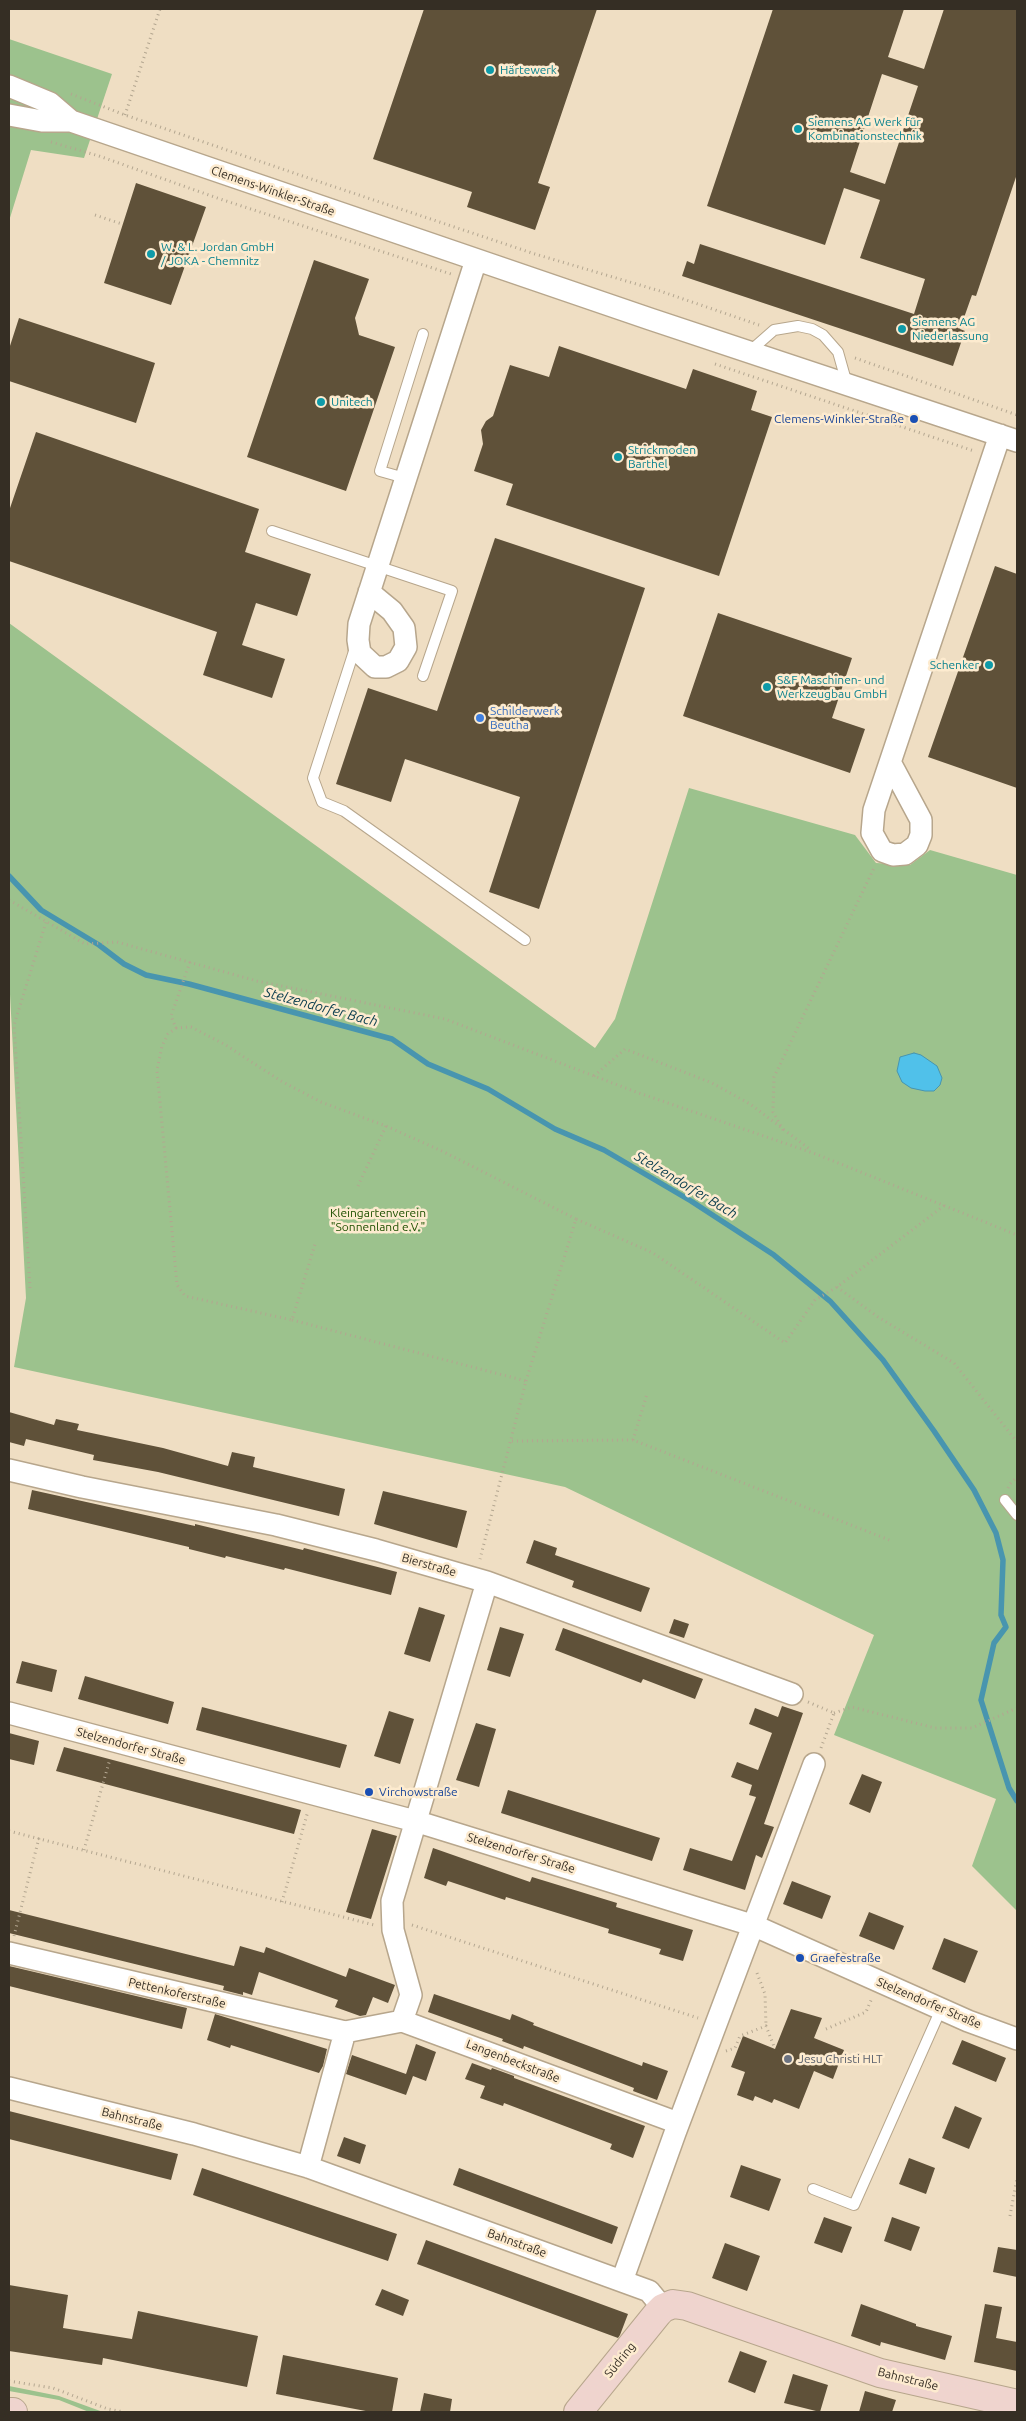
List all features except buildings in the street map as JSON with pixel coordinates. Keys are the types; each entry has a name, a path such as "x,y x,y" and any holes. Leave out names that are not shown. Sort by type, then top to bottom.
{"street":[{"name":"Clemens-Winkler-Straße","path":"9,86 50,103 71,121"},
{"name":"Clemens-Winkler-Straße","path":"9,114 42,121 71,121 476,260 1008,438 992,457 891,764 874,810 872,833 882,851"},
{"path":"369,592 392,611 404,628 406,647 398,662 386,667 374,667 360,653 358,640 359,624 369,592 378,566 405,478 476,260"},
{"path":"882,851 892,855 905,854 917,845 922,835 920,820 891,764"},
{"name":"Bierstraße","path":"9,1470 82,1487 276,1525 376,1550 481,1581 792,1694"},
{"path":"308,2167 345,2032 402,2021 411,1995 393,1930 392,1901 481,1581"},
{"name":"Stelzendorfer Straße","path":"9,1714 415,1820 755,1926 1017,2040"},
{"path":"622,2281 678,2123 755,1926 814,1764"},
{"name":"Pettenkoferstraße","path":"9,1953 345,2032"},
{"name":"Langenbeckstraße","path":"402,2021 678,2123"},
{"name":"Bahnstraße","path":"9,2088 194,2134 308,2167 649,2291 663,2308 673,2304 687,2306 880,2372 1017,2404"},
{"name":"Südring","path":"578,2412 663,2308"}],"lane":[{"path":"748,352 774,330 798,326 812,329 823,335 838,352 848,385"},
{"path":"405,478 380,470 423,334"},
{"path":"272,531 452,591 423,676"},
{"path":"358,640 313,778 322,802 344,811 525,940"},
{"path":"1006,1500 1017,1514"},
{"path":"813,2189 854,2205 942,2009"}],"path":[{"path":"125,115 160,9"},
{"path":"64,91 125,115 535,254 660,291 774,330"},
{"path":"44,140 99,156 220,199 469,280"},
{"path":"95,215 122,224"},
{"path":"838,352 1017,415"},
{"path":"708,361 992,457"},
{"path":"783,1130 773,1112 774,1077 882,851"},
{"path":"9,900 85,944 118,942 258,981 446,1019 594,1076 816,1154 1017,1235"},
{"path":"30,1288 14,1025 46,922"},
{"path":"176,1028 171,1016 190,962"},
{"path":"526,1381 292,1320 185,1296 177,1285 157,1070 162,1046 168,1034 176,1028 191,1027 224,1044 281,1081 322,1102 386,1126 444,1152 576,1219 653,1253 785,1343 816,1300 837,1287 945,1205"},
{"path":"594,1076 626,1048 712,1083 750,1104 816,1154"},
{"path":"358,1186 386,1126"},
{"path":"481,1581 526,1381 576,1219"},
{"path":"292,1320 315,1244"},
{"path":"837,1287 878,1317 954,1363 1017,1442"},
{"path":"633,1440 647,1394"},
{"path":"512,1441 633,1440 892,1541"},
{"path":"792,1694 834,1713 852,1707 935,1728 972,1728 1017,1708"},
{"path":"828,1730 834,1713"},
{"path":"84,1850 114,1742"},
{"path":"282,1902 313,1794"},
{"path":"9,1830 393,1930 405,1922 716,2024"},
{"path":"9,1953 39,1838"},
{"path":"757,1968 757,1976 765,1994 766,2026 775,2049"},
{"path":"826,2029 866,2012 878,1981"},
{"path":"724,2052 735,2048 740,2036 766,2026"},
{"path":"1010,2216 1017,2178"},
{"path":"9,2381 53,2388 108,2409 124,2412"}],"green space":[{"path":"9,39 112,74 84,158 31,150 9,221"},
{"name":"Kleingartenverein \"Sonnenland e.V.\"","path":"9,623 595,1048 615,1019 689,788 855,835 876,863 910,865 930,850 1017,875 1017,1911 972,1866 996,1799 834,1735 874,1635 565,1487 14,1367 26,1298 9,975"},
{"path":"9,2386 59,2396 103,2412 89,2412 59,2400 9,2391"}],"water":[{"path":"914,1053 921,1055 937,1066 942,1078 940,1085 934,1091 911,1088 902,1082 897,1071 900,1057"}],"waterway":[{"name":"Stelzendorfer Bach","path":"9,876 41,910 99,945 124,964 146,975 189,984 392,1039 428,1064 488,1089 555,1129 604,1150 691,1201 774,1255 830,1301 883,1360 934,1431 974,1490 996,1533 1003,1560 1001,1615 1006,1627 994,1643 981,1700 1009,1788 1017,1801"}],"place":[{"name":"Härtewerk","path":"490,70"},
{"name":"Siemens AG Werk für Kombinationstechnik","path":"798,129"},
{"name":"W. & L. Jordan GmbH / JOKA - Chemnitz","path":"151,254"},
{"name":"Siemens AG Niederlassung","path":"902,329"},
{"name":"Unitech","path":"321,402"},
{"name":"Clemens-Winkler-Straße","path":"914,419"},
{"name":"Strickmoden Barthel","path":"618,457"},
{"name":"Schenker","path":"989,665"},
{"name":"S&F Maschinen- und Werkzeugbau GmbH","path":"767,687"},
{"name":"Schilderwerk Beutha","path":"480,718"},
{"name":"Virchowstraße","path":"369,1792"},
{"name":"Graefestraße","path":"800,1958"},
{"name":"Jesu Christi HLT","path":"788,2059"}]}
